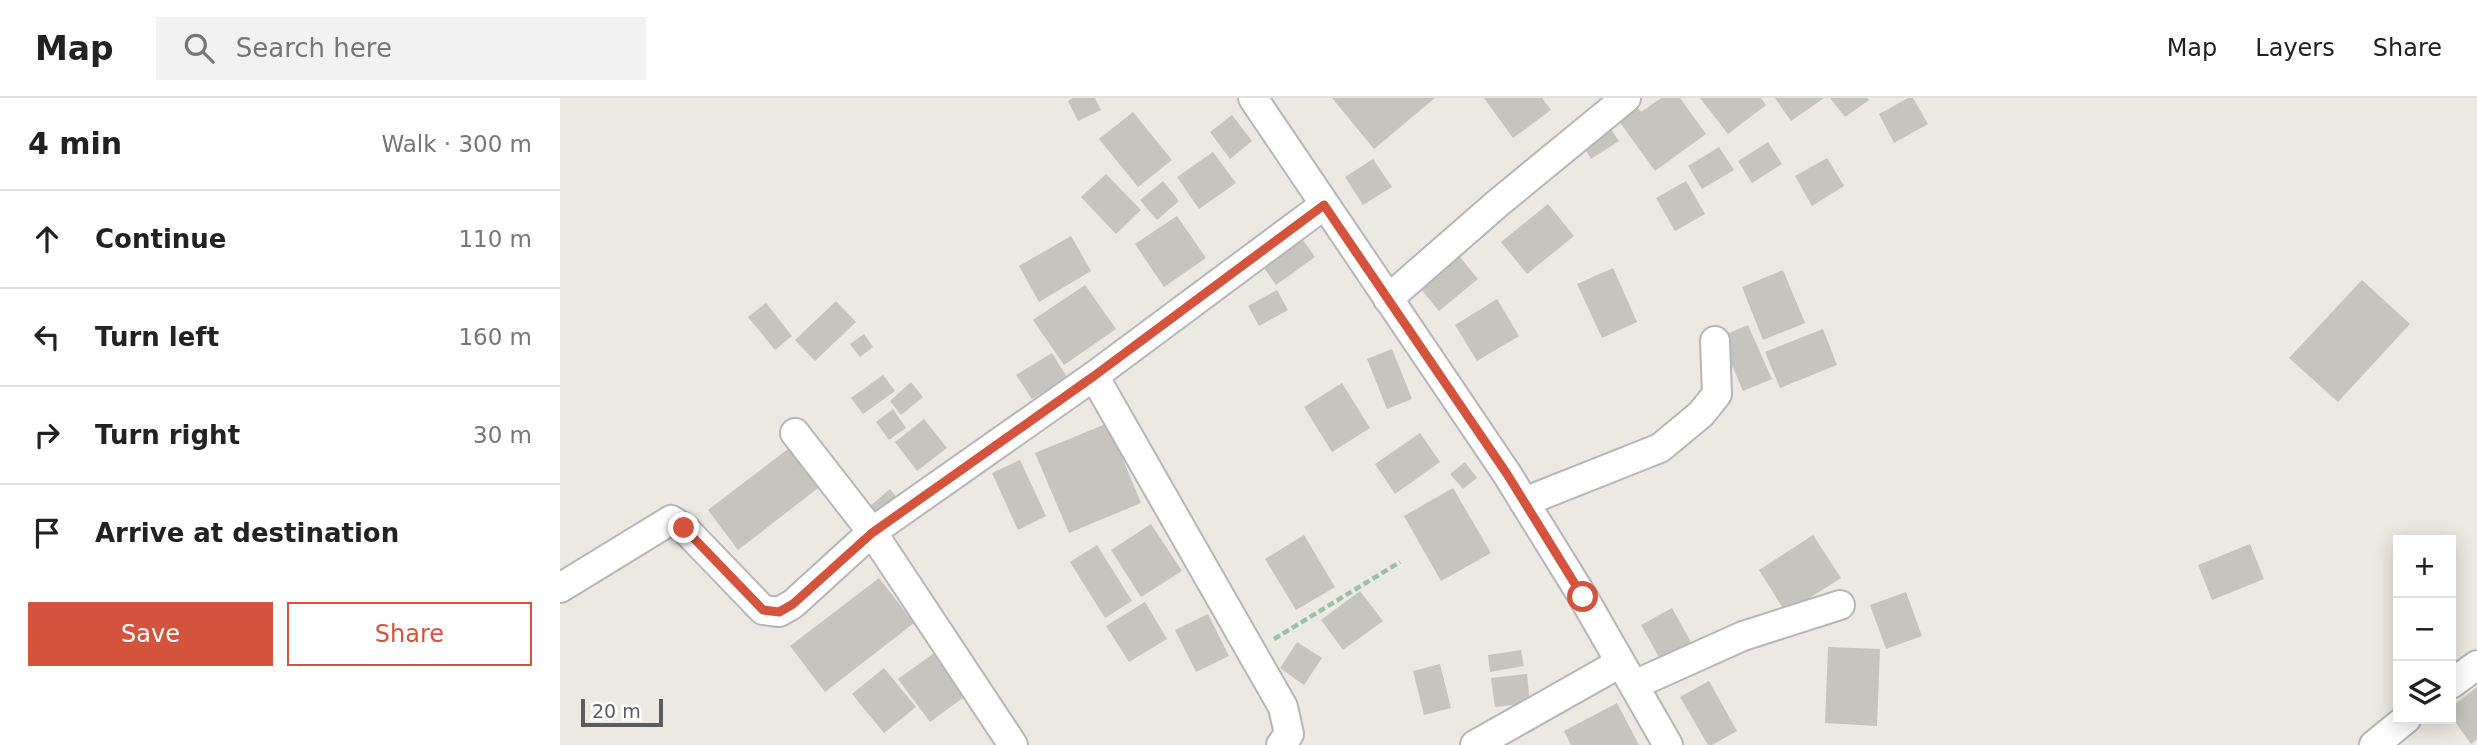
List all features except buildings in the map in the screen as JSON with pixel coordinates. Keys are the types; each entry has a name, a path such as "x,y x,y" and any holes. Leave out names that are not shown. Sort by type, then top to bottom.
{"street":[{"path":"1253,98 1524,502 1668,745"},
{"path":"1388,299 1497,203 1626,98"},
{"path":"560,588 671,520 684,528 763,610 779,612 793,604 872,533 1094,376 1324,205"},
{"path":"1524,502 1660,448 1701,414 1717,394 1715,341"},
{"path":"1094,376 1283,707 1289,734 1281,745"},
{"path":"795,432 872,533 1013,745"},
{"path":"1475,745 1627,674 1840,605"},
{"path":"2456,680 2477,665"},
{"path":"2374,745 2400,724"}],"path":[{"path":"1252,653 1400,562"}],"route":[{"path":"684,528 763,610 779,612 793,604 872,533 1094,376 1324,205 1507,474 1583,597"}]}
